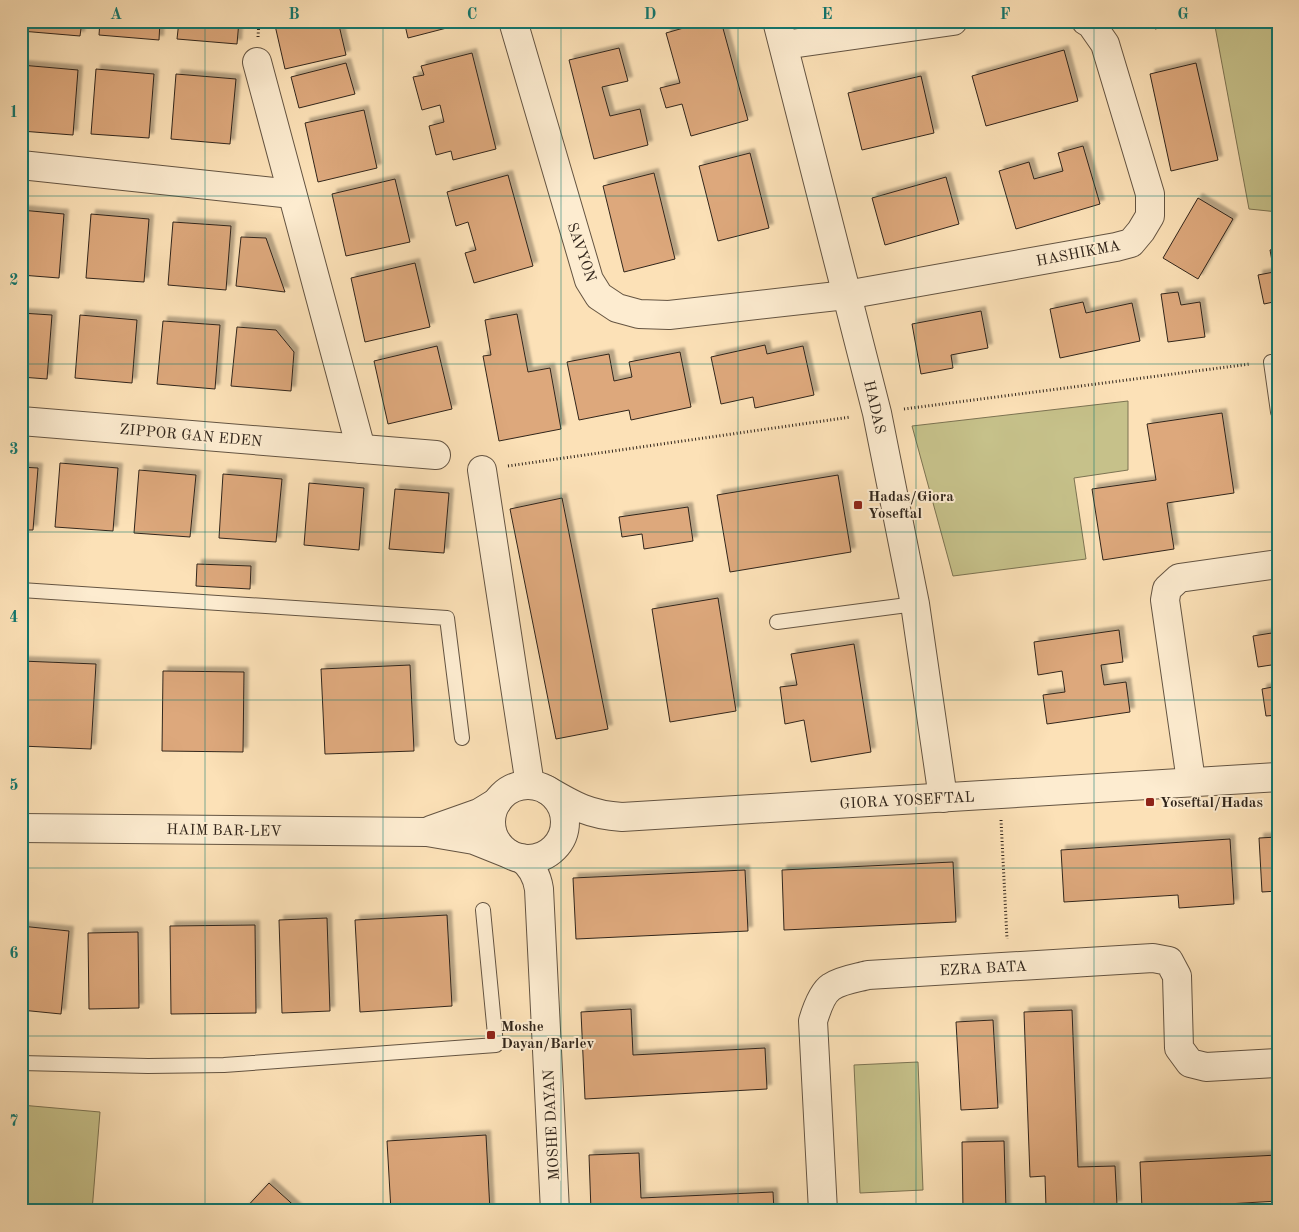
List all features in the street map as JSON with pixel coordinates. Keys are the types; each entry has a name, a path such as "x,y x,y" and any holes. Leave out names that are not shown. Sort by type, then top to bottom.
{"street":[{"name":"SAVYON","path":"513,21 589,280 599,296 617,308 639,314 669,315 846,295"},
{"path":"780,33 953,21"},
{"name":"HASHIKMA","path":"846,295 1116,247 1130,243 1141,231 1150,216 1150,194 1105,44 1091,24 1086,21"},
{"name":"HADAS","path":"780,33 877,413 915,604 943,798"},
{"path":"257,62 361,449"},
{"path":"21,165 292,194"},
{"name":"ZIPPOR GAN EDEN","path":"21,421 436,455"},
{"path":"482,470 538,787"},
{"path":"1191,781 1165,600 1167,589 1179,578 1278,564"},
{"name":"GIORA YOSEFTAL","path":"538,787 577,808 603,816 622,817 1278,777"},
{"name":"HAIM BAR-LEV","path":"427,832 479,813 517,786 538,787"},
{"name":"MOSHE DAYAN","path":"538,787 556,796 562,806 565,822 539,889"},
{"name":"MOSHE DAYAN","path":"497,802 492,812 491,824 494,836 500,846 526,862 536,874 539,889 555,1211"},
{"name":"GIORA YOSEFTAL","path":"515,856 536,858 555,845 622,817"},
{"name":"HAIM BAR-LEV","path":"21,828 427,832 474,840 515,856"},
{"name":"EZRA BATA","path":"823,1211 813,1021 818,1006 830,987 868,975 1152,958 1169,961 1177,976 1179,1048 1190,1063 1206,1067 1278,1062"}],"lane":[{"path":"1271,362 1278,412"},
{"path":"21,590 447,618 462,738"},
{"path":"777,622 915,604"},
{"path":"21,1063 148,1066 224,1065 496,1045 483,910"}],"path":[{"path":"999,795 1009,967"}],"shaded area":[{"path":"1214,21 1278,21 1278,212 1249,209"},
{"path":"1128,401 1128,470 1074,478 1086,559 953,576 912,426"},
{"path":"918,1062 923,1190 860,1193 854,1065"},
{"path":"21,1105 100,1112 92,1211 21,1211"}],"building":[{"path":"21,21 82,21 80,36 21,31"},
{"path":"100,21 160,21 159,40 99,35"},
{"path":"179,21 239,21 237,44 177,39"},
{"path":"274,21 338,21 346,55 285,69"},
{"path":"404,21 466,21 466,23 408,38"},
{"path":"708,21 721,21 748,120 691,136 682,104 666,108 660,88 680,83 666,33"},
{"path":"1153,21 1188,21 1155,29"},
{"path":"619,48 628,81 602,87 610,116 640,109 648,145 594,159 569,60"},
{"path":"1064,50 1078,101 986,126 972,76"},
{"path":"472,53 496,149 453,160 451,151 436,155 429,126 444,122 440,105 422,110 413,77 424,75 421,66"},
{"path":"346,63 355,94 299,108 291,77"},
{"path":"1196,63 1218,160 1171,171 1150,74"},
{"path":"21,65 78,70 73,135 21,131"},
{"path":"96,69 154,74 149,138 91,134"},
{"path":"176,74 236,79 230,144 171,139"},
{"path":"921,76 934,133 862,150 848,93"},
{"path":"364,110 377,168 318,182 305,123"},
{"path":"1083,146 1100,204 1016,229 999,171 1029,162 1034,179 1063,171 1058,153"},
{"path":"750,153 769,228 718,241 699,166"},
{"path":"654,173 675,259 624,272 603,186"},
{"path":"508,175 533,266 474,283 465,253 476,250 468,222 456,226 447,192"},
{"path":"946,177 959,224 885,245 872,198"},
{"path":"395,179 410,242 346,256 332,194"},
{"path":"1198,198 1233,219 1198,279 1163,258"},
{"path":"21,210 64,214 59,278 21,275"},
{"path":"91,214 149,219 144,282 86,278"},
{"path":"173,222 231,226 226,290 168,285"},
{"path":"241,237 266,238 285,292 236,286"},
{"path":"1278,248 1278,301 1264,304 1258,275 1274,272 1270,250"},
{"path":"415,263 430,327 365,342 351,278"},
{"path":"1178,292 1181,305 1200,302 1205,337 1168,342 1161,294"},
{"path":"1083,302 1086,313 1132,303 1140,341 1060,358 1050,309"},
{"path":"981,311 988,348 951,355 953,368 921,374 912,324"},
{"path":"21,313 52,315 47,379 21,377"},
{"path":"517,314 528,372 550,368 561,429 499,441 483,356 491,355 485,320"},
{"path":"80,315 137,320 132,383 75,378"},
{"path":"163,321 220,325 215,389 157,384"},
{"path":"237,327 276,330 294,352 291,391 231,386"},
{"path":"765,345 767,354 803,346 814,395 755,408 753,397 721,404 711,357"},
{"path":"437,346 452,409 388,424 374,361"},
{"path":"680,352 691,407 631,420 629,410 579,420 567,362 609,354 614,381 632,377 629,362"},
{"path":"1222,413 1234,493 1167,503 1174,549 1103,560 1092,489 1156,480 1147,424"},
{"path":"60,463 118,468 113,531 55,527"},
{"path":"21,467 38,468 33,530 21,530"},
{"path":"139,470 196,475 190,537 134,533"},
{"path":"223,474 282,479 276,542 219,538"},
{"path":"838,475 851,552 730,572 717,495"},
{"path":"309,483 364,488 359,550 304,545"},
{"path":"395,489 449,493 444,553 389,549"},
{"path":"562,498 608,729 556,739 510,509"},
{"path":"688,507 693,541 644,549 642,534 622,537 619,517"},
{"path":"197,564 251,566 250,589 196,586"},
{"path":"718,598 736,711 670,722 652,609"},
{"path":"1119,630 1123,662 1101,665 1104,685 1126,682 1130,712 1047,724 1043,695 1065,692 1062,671 1038,675 1034,642"},
{"path":"1278,632 1278,664 1258,667 1253,636"},
{"path":"854,644 871,752 811,762 804,720 785,724 780,687 797,685 791,654"},
{"path":"21,661 96,664 91,749 21,746"},
{"path":"410,665 414,751 325,754 321,669"},
{"path":"163,671 244,672 243,752 162,751"},
{"path":"1278,686 1278,715 1266,716 1262,689"},
{"path":"1278,837 1278,891 1262,892 1259,838"},
{"path":"1230,839 1234,904 1179,908 1178,895 1064,902 1061,850"},
{"path":"953,862 956,922 784,930 782,870"},
{"path":"745,870 748,931 576,939 573,878"},
{"path":"447,915 452,1006 360,1012 355,920"},
{"path":"327,918 330,1011 282,1013 279,920"},
{"path":"255,925 256,1013 171,1014 170,926"},
{"path":"21,926 69,931 61,1014 21,1010"},
{"path":"138,932 139,1008 89,1009 88,933"},
{"path":"631,1009 633,1055 765,1048 767,1089 585,1099 581,1012"},
{"path":"1072,1010 1078,1167 1115,1166 1117,1205 1046,1207 1045,1176 1030,1177 1024,1012"},
{"path":"993,1020 998,1108 961,1110 956,1022"},
{"path":"486,1135 490,1211 391,1211 387,1141"},
{"path":"1004,1141 1006,1209 963,1210 962,1142"},
{"path":"639,1153 641,1198 773,1192 774,1211 591,1211 589,1155"},
{"path":"1278,1155 1278,1201 1142,1209 1140,1162"},
{"path":"269,1183 300,1211 243,1211"}],"place":[{"name":"Hadas/Giora Yoseftal","path":"858,505"},
{"name":"Yoseftal/Hadas","path":"1150,802"},
{"name":"Moshe Dayan/Barlev","path":"491,1035"}]}
